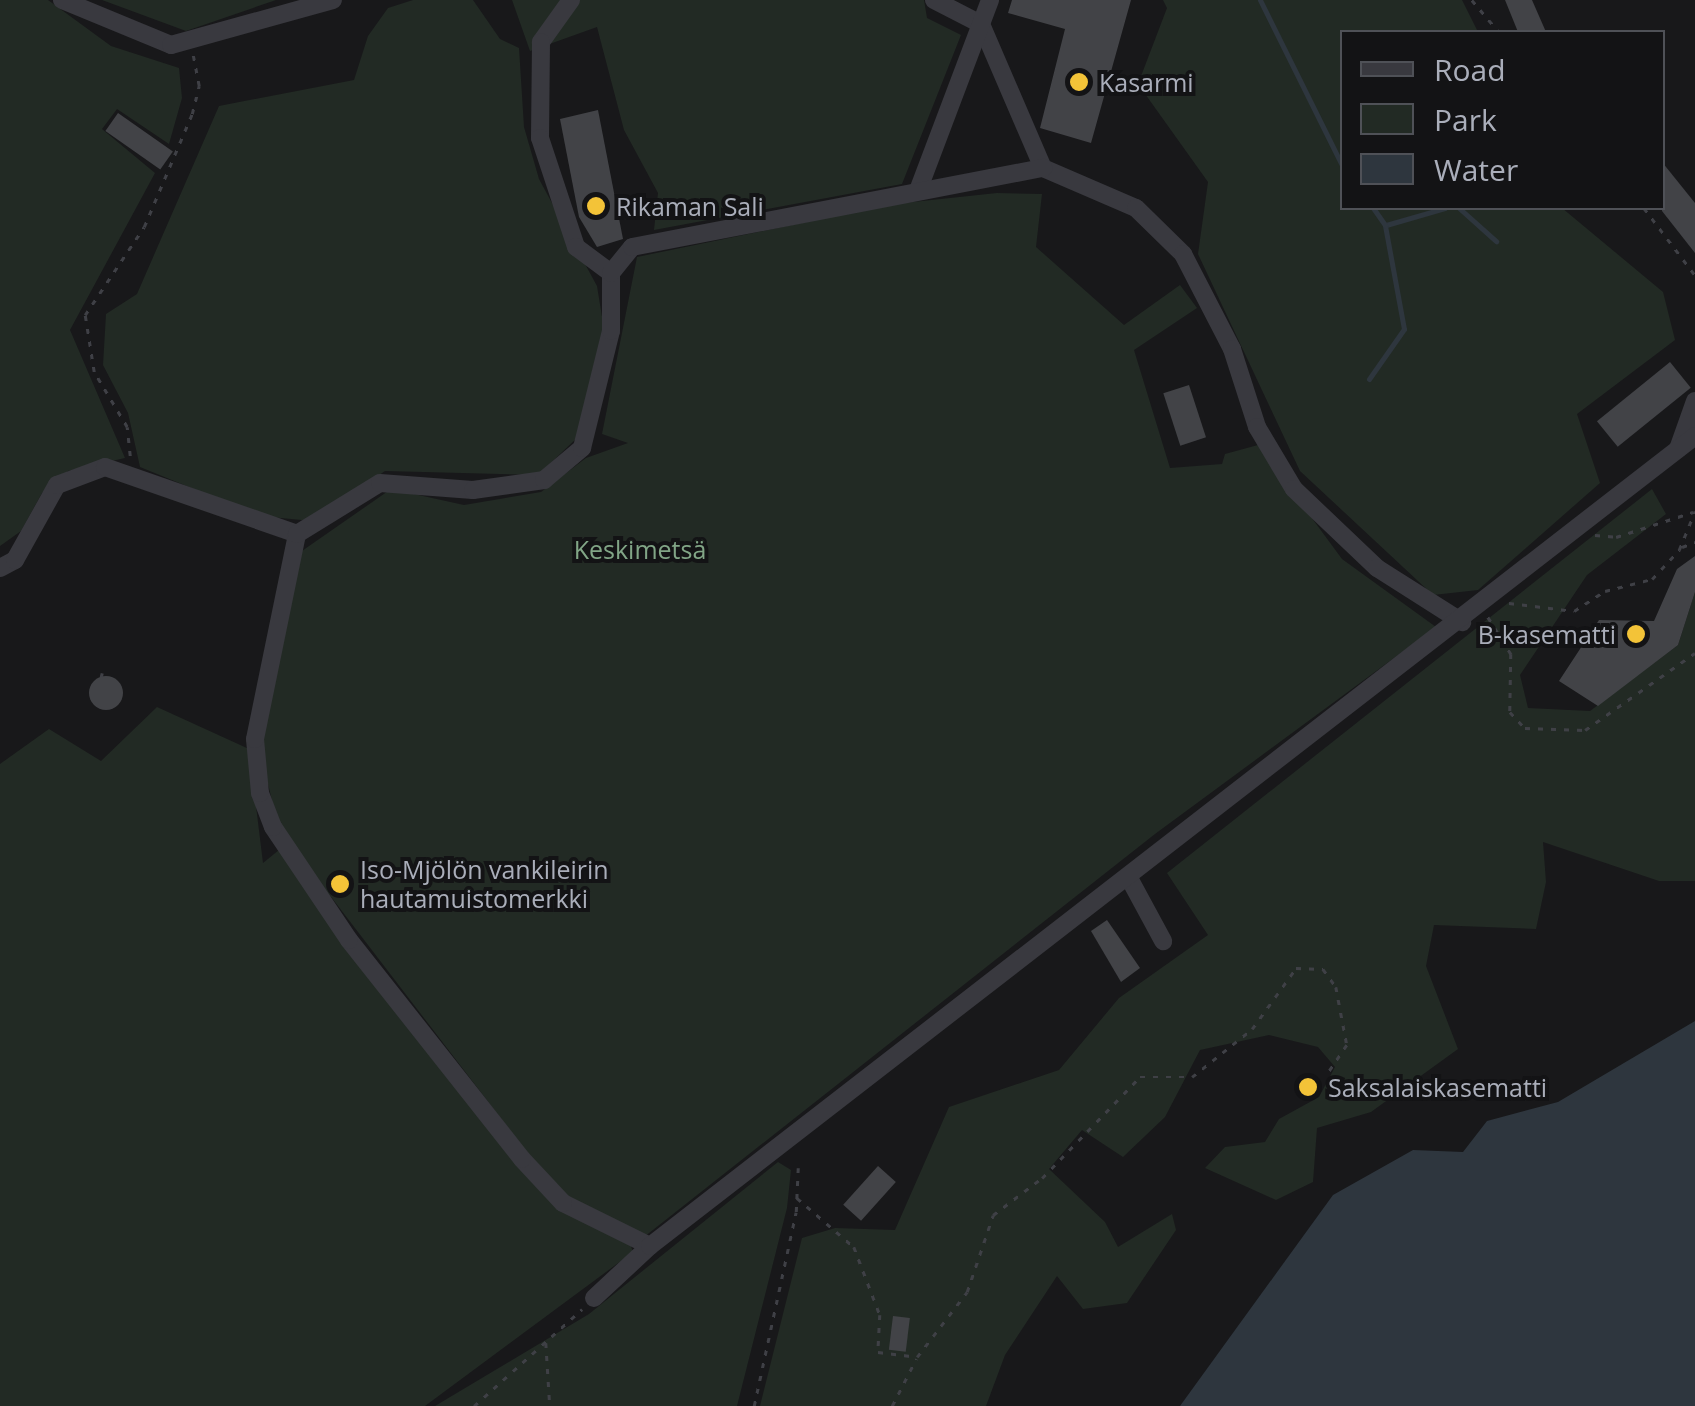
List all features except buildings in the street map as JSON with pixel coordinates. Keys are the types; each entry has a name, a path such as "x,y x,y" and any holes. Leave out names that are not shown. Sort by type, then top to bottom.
{"lane":[{"path":"62,0 172,45 333,0"},
{"path":"572,0 541,42 540,138 576,246 611,273"},
{"path":"934,0 981,24 1043,168"},
{"path":"919,188 990,0"},
{"path":"650,1246 563,1203 522,1159 350,940 273,828 260,793 255,739 297,534 380,483 473,490 544,480 582,448 611,331 611,273 632,247 919,188 1043,168 1153,220 1183,254 1232,349 1257,427 1294,489 1377,568 1462,622"},
{"path":"1678,449 1695,401"},
{"path":"594,1298 650,1246 1486,604 1695,436"},
{"path":"0,568 15,560 57,485 90,470 133,471 297,534"},
{"path":"1129,878 1163,942"}],"path":[{"path":"1472,0 1497,30"},
{"path":"133,471 127,427 94,372 85,315 144,227 192,114 199,86 186,41"},
{"path":"1646,210 1695,275"},
{"path":"1574,534 1616,536 1694,511"},
{"path":"1486,604 1574,610 1605,591 1652,579 1680,547 1694,511"},
{"path":"1680,547 1695,542"},
{"path":"1486,604 1511,654 1510,712 1525,728 1585,730 1695,653"},
{"path":"892,1406 917,1357 967,1292 994,1215 1140,1077 1192,1077 1237,1041 1290,987 1296,968 1323,969 1336,987 1347,1045 1328,1072"},
{"path":"754,1406 797,1198 798,1168"},
{"path":"797,1198 854,1247 880,1315 878,1352 917,1357"},
{"path":"474,1406 594,1298"},
{"path":"547,1340 550,1406"}],"green space":[{"path":"0,0 48,0 111,46 179,68 182,98 169,144 117,109 102,129 155,173 70,330 125,458 68,471 42,493 21,531 0,546"},
{"path":"102,0 276,0 186,31"},
{"path":"413,0 473,0 500,39 519,48 524,127 539,179 597,286 604,329 579,436 538,475 385,471 312,521 260,516 140,467 128,413 103,365 106,314 137,294 219,106 354,80 368,36 388,8"},
{"path":"512,0 924,0 927,18 961,35 902,184 654,230 658,193 624,130 597,27 530,51"},
{"path":"1163,0 1462,0 1477,30 1340,30 1340,210 1564,210 1663,292 1675,340 1577,414 1600,483 1478,590 1433,595 1300,471 1198,254 1208,182 1138,84 1167,8"},
{"name":"Keskimetsä","path":"997,193 1042,194 1036,247 1124,325 1180,285 1197,308 1134,350 1170,468 1222,464 1225,454 1258,445 1342,559 1436,627 1155,834 644,1237 562,1198 279,829 258,743 299,553 391,489 464,505 541,492 586,458 628,443 602,434 637,257 894,204"},
{"path":"1652,489 1666,514 1587,575 1520,675 1528,708 1590,711 1678,645 1695,592 1695,881 1659,881 1543,842 1546,882 1536,929 1434,925 1426,966 1458,1049 1371,1112 1317,1128 1313,1182 1276,1200 1205,1168 1225,1147 1265,1142 1279,1119 1319,1097 1335,1067 1318,1047 1269,1035 1200,1050 1165,1117 1123,1157 1082,1130 1049,1169 1105,1222 1118,1247 1172,1214 1176,1230 1127,1303 1083,1309 1057,1276 1005,1355 986,1406 760,1406 802,1238 835,1228 895,1230 949,1107 1059,1070 1119,998 1208,935 1167,873"},
{"path":"157,707 249,749 263,863 279,850 558,1203 630,1243 633,1252 425,1406 0,1406 0,764 49,729 101,761"},
{"path":"778,1162 791,1170 787,1208 737,1406 435,1406 589,1314"}],"water":[{"path":"1695,1021 1695,1406 1180,1406 1333,1195 1413,1150 1463,1152 1487,1121 1558,1102"}],"waterway":[{"path":"1260,0 1340,161"},
{"path":"1369,379 1404,329 1385,225 1374,210"},
{"path":"1386,225 1438,210"},
{"path":"1461,210 1496,241"}],"place":[{"name":"Kasarmi","path":"1079,82"},
{"name":"Rikaman Sali","path":"596,206"},
{"name":"B-kasematti","path":"1636,634"},
{"name":"Iso-Mjölön vankileirin hautamuistomerkki","path":"340,884"},
{"name":"Saksalaiskasematti","path":"1308,1087"}]}
